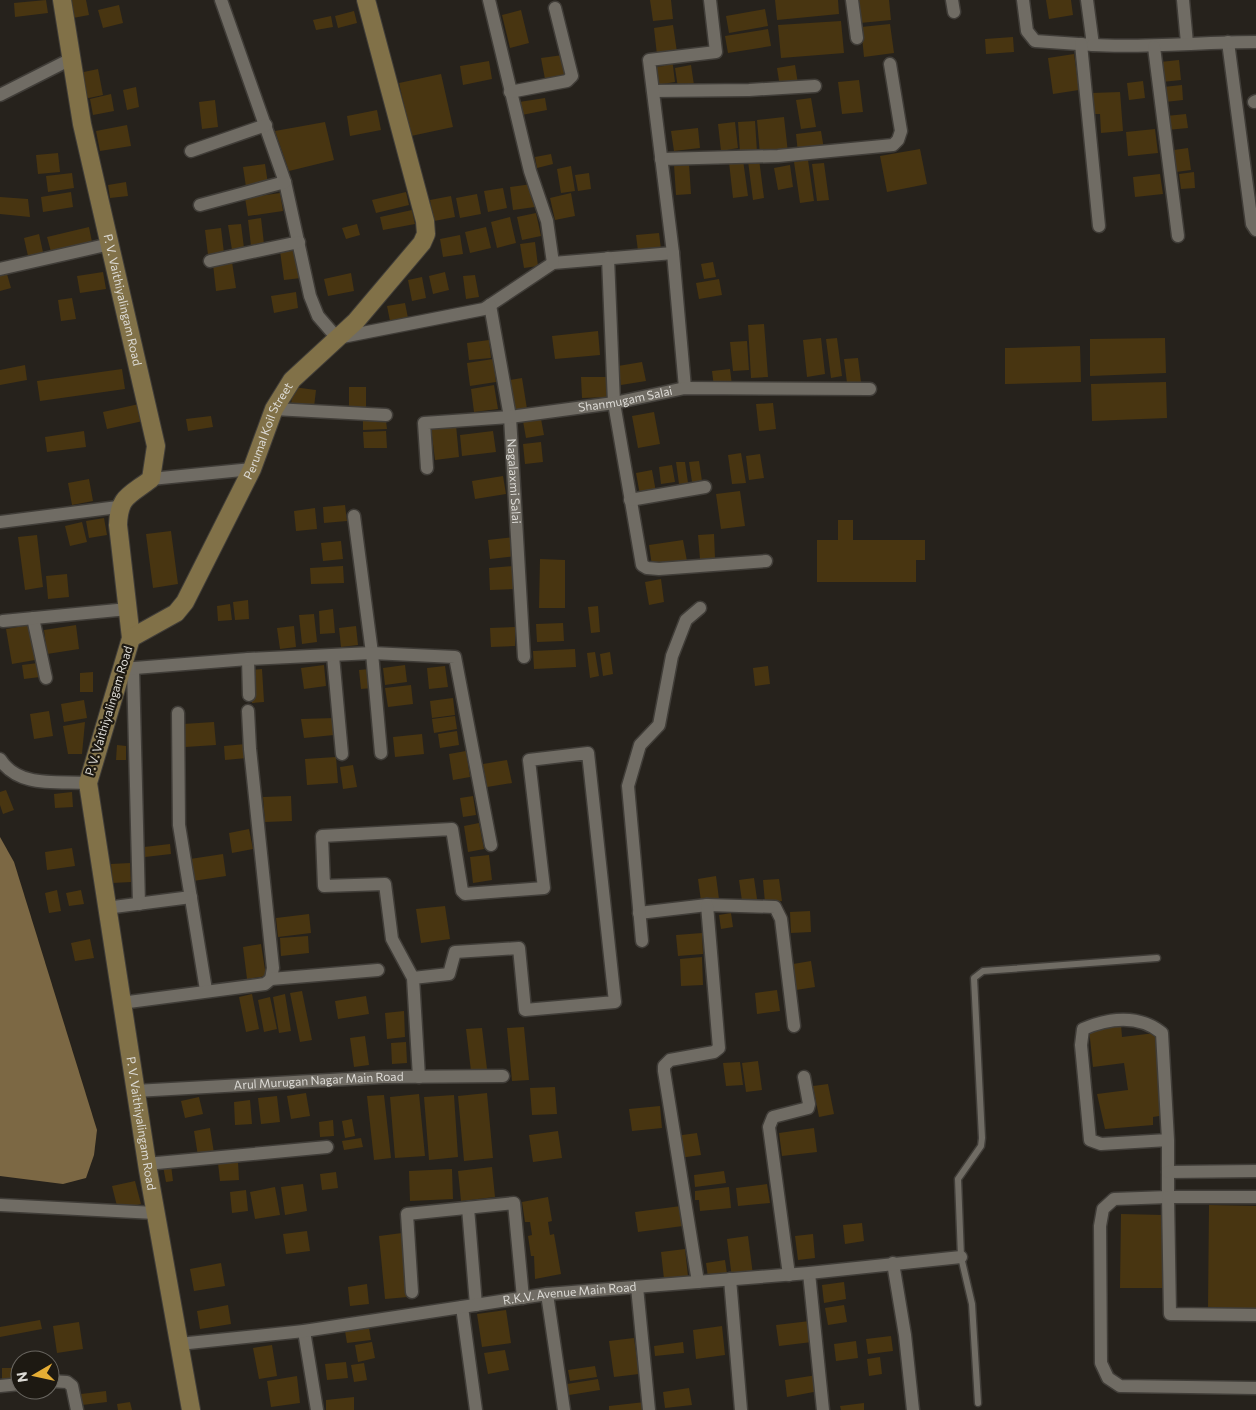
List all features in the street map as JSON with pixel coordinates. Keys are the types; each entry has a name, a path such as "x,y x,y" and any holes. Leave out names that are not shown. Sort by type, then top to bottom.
{"street":[{"name":"P. V. Vaithiyalingam Road","path":"62,0 82,124 156,446 151,479"},
{"path":"222,0 285,182 313,303 318,316 337,338 484,309 554,263 673,253"},
{"name":"Perumal Koil Street","path":"131,638 182,608 252,469 274,409 292,380 356,321 422,243 426,234 425,221 366,0"},
{"path":"489,0 530,170 546,221 554,263"},
{"path":"685,388 673,253 649,60 716,52 710,0"},
{"path":"852,0 857,38"},
{"path":"1023,0 1027,32 1035,41 1154,47 1256,42"},
{"path":"1087,0 1087,45 1099,226"},
{"path":"1182,0 1187,44"},
{"path":"510,92 567,81 572,76 555,8"},
{"path":"1228,42 1252,224 1256,230"},
{"path":"1154,47 1178,236"},
{"path":"0,95 71,59"},
{"path":"661,159 778,156 893,145 898,140 901,131 890,64"},
{"path":"653,91 749,90 815,86"},
{"path":"191,150 266,125"},
{"path":"200,205 285,182"},
{"path":"210,261 299,242"},
{"path":"0,269 110,244"},
{"path":"608,258 614,403 639,558 647,568 766,561"},
{"name":"Nagalaxmi Salai","path":"490,305 510,417 524,657"},
{"name":"Shanmugam Salai","path":"428,468 424,423 510,417 614,403 685,388 870,389"},
{"path":"274,409 386,415"},
{"path":"0,522 118,507 124,499 151,479 252,469"},
{"path":"630,500 705,487"},
{"name":"P. V. Vaithiyalingam Road","path":"118,507 118,525 131,638 128,668 88,783 146,1164 191,1410"},
{"path":"354,516 372,653 381,753"},
{"path":"642,941 628,786 640,745 659,725 672,656 686,620 700,608"},
{"path":"3,621 128,610"},
{"path":"33,618 46,678"},
{"path":"139,904 128,668 248,659 372,653 455,657 490,845"},
{"path":"334,656 342,754"},
{"path":"248,659 249,695"},
{"path":"248,711 250,749 273,968 271,979"},
{"path":"178,714 180,825 206,990"},
{"path":"413,978 449,974 454,952 519,948 525,1010 615,1002 588,753 529,760 544,888 465,894 462,891 452,829 322,836 324,886 385,884 392,939 413,978 419,1077"},
{"path":"0,759 6,770 26,780 88,783"},
{"path":"106,908 191,897"},
{"path":"639,913 707,905 769,905 778,910 794,1026"},
{"path":"698,1282 664,1066 670,1060 714,1052 718,1048 707,905"},
{"path":"121,1003 206,990 265,984 271,979 378,970"},
{"path":"1168,1140 1101,1144 1090,1140 1081,1045 1082,1029 1096,1023 1137,1019 1151,1024 1162,1033 1168,1140 1170,1314 1256,1315"},
{"name":"Arul Murugan Nagar Main Road","path":"135,1091 419,1077 503,1076"},
{"path":"789,1275 769,1127 773,1117 808,1108 809,1104 804,1077"},
{"path":"146,1164 327,1147"},
{"path":"1168,1172 1256,1171"},
{"path":"1256,1197 1114,1199 1103,1209 1100,1226 1101,1363 1108,1378 1120,1386 1256,1388"},
{"path":"412,1292 407,1214 514,1203 523,1298"},
{"path":"0,1205 155,1213"},
{"path":"468,1208 476,1305"},
{"name":"R.K.V. Avenue Main Road","path":"179,1344 304,1331 547,1294 789,1275 961,1257"},
{"path":"893,1263 905,1335 913,1410"},
{"path":"809,1273 823,1410"},
{"path":"730,1279 741,1410"},
{"path":"637,1286 649,1410"},
{"path":"547,1294 564,1410"},
{"path":"462,1307 476,1410"},
{"path":"304,1331 317,1410"},
{"path":"60,1382 66,1382 72,1386 77,1410"}],"lane":[{"path":"978,1403 972,1304 961,1257 958,1179 981,1146 982,1138 974,978 983,971 1156,958"}],"shaded area":[{"path":"0,837 14,862 97,1130 94,1155 86,1178 63,1184 0,1176"}],"building":[{"path":"46,0 48,13 15,17 14,3"},
{"path":"70,0 86,0 89,15 73,18"},
{"path":"650,0 671,0 673,19 653,21"},
{"path":"775,0 838,0 839,14 777,20"},
{"path":"858,0 889,0 891,20 860,23"},
{"path":"1046,0 1071,0 1073,15 1049,19"},
{"path":"119,5 123,23 103,28 98,10"},
{"path":"765,9 768,26 729,33 726,16"},
{"path":"521,10 529,43 510,48 502,15"},
{"path":"354,11 357,23 338,28 335,16"},
{"path":"331,16 333,27 316,30 313,20"},
{"path":"841,21 844,53 781,58 778,25"},
{"path":"890,24 894,53 864,57 861,27"},
{"path":"673,25 677,52 657,55 654,28"},
{"path":"768,29 771,46 728,53 725,36"},
{"path":"1013,37 1014,52 986,54 985,39"},
{"path":"1074,54 1079,90 1053,94 1048,58"},
{"path":"563,55 566,76 545,79 541,58"},
{"path":"672,58 675,82 656,85 654,67 664,66 663,59"},
{"path":"1179,60 1181,80 1162,82 1160,62"},
{"path":"489,61 492,79 463,85 460,66"},
{"path":"691,65 694,85 678,88 675,68"},
{"path":"795,65 798,84 780,87 777,68"},
{"path":"98,69 103,95 84,99 79,73"},
{"path":"441,74 453,127 411,136 399,83"},
{"path":"859,80 863,112 842,114 838,82"},
{"path":"1143,81 1145,98 1129,100 1127,83"},
{"path":"1182,85 1183,100 1165,102 1163,87"},
{"path":"136,87 139,107 127,110 123,90"},
{"path":"1120,92 1123,131 1101,133 1100,114 1093,114 1092,93"},
{"path":"111,94 114,111 93,115 90,99"},
{"path":"545,98 547,110 522,115 519,102"},
{"path":"811,98 816,127 801,129 796,100"},
{"path":"215,100 218,127 202,129 199,102"},
{"path":"377,110 381,130 350,136 347,116"},
{"path":"1186,114 1188,128 1167,130 1166,116"},
{"path":"784,117 788,153 760,155 757,120"},
{"path":"755,121 757,152 740,153 738,122"},
{"path":"325,122 334,160 289,171 275,131"},
{"path":"735,122 738,148 721,151 718,124"},
{"path":"127,125 131,146 100,151 96,131"},
{"path":"698,128 700,148 674,151 671,131"},
{"path":"1155,129 1158,153 1128,156 1126,132"},
{"path":"821,131 824,149 798,153 796,134"},
{"path":"1188,148 1191,170 1176,172 1174,150"},
{"path":"920,149 927,184 887,192 880,156"},
{"path":"58,153 60,172 38,174 36,155"},
{"path":"551,154 553,164 537,168 535,157"},
{"path":"759,159 764,198 753,200 748,161"},
{"path":"743,160 748,196 733,198 729,162"},
{"path":"808,160 814,201 800,203 794,162"},
{"path":"824,163 829,200 817,201 812,164"},
{"path":"265,164 268,184 246,187 243,167"},
{"path":"689,164 691,194 676,195 674,165"},
{"path":"790,165 793,187 778,190 774,168"},
{"path":"571,166 575,191 561,193 557,169"},
{"path":"1194,172 1195,188 1181,189 1179,174"},
{"path":"72,173 74,188 48,192 46,176"},
{"path":"589,173 591,189 578,191 575,175"},
{"path":"1160,174 1163,194 1135,197 1133,177"},
{"path":"126,182 128,196 110,198 108,185"},
{"path":"532,184 535,207 513,210 510,187"},
{"path":"503,188 507,208 488,212 484,191"},
{"path":"71,192 73,207 43,212 41,197"},
{"path":"406,192 409,205 376,213 372,200"},
{"path":"280,193 283,211 248,216 245,198"},
{"path":"571,193 575,216 555,220 550,198"},
{"path":"477,194 481,214 460,218 456,198"},
{"path":"451,196 455,217 434,221 430,200"},
{"path":"0,197 28,199 30,217 0,214"},
{"path":"412,210 415,224 383,230 380,217"},
{"path":"536,213 541,236 522,240 517,217"},
{"path":"510,217 516,243 497,248 491,222"},
{"path":"261,218 264,244 251,246 248,220"},
{"path":"241,224 244,248 232,250 228,225"},
{"path":"357,224 360,235 346,239 342,228"},
{"path":"89,227 92,242 51,252 47,237"},
{"path":"486,227 491,248 470,253 465,232"},
{"path":"221,228 224,253 208,255 205,230"},
{"path":"659,233 661,249 638,251 636,235"},
{"path":"39,234 43,252 28,256 24,238"},
{"path":"460,235 463,254 443,257 440,239"},
{"path":"535,242 538,266 524,268 520,244"},
{"path":"297,249 301,278 284,280 280,251"},
{"path":"232,262 236,288 216,291 213,264"},
{"path":"713,262 716,277 704,279 701,264"},
{"path":"103,272 106,289 80,293 77,276"},
{"path":"445,272 449,290 433,294 429,276"},
{"path":"351,273 354,291 328,296 324,279"},
{"path":"7,274 11,288 0,291 0,275"},
{"path":"475,275 479,297 466,299 463,276"},
{"path":"422,277 426,298 412,301 408,280"},
{"path":"719,279 722,295 699,299 696,283"},
{"path":"296,292 298,308 274,313 271,296"},
{"path":"72,298 76,319 61,321 58,300"},
{"path":"405,303 408,318 390,321 387,306"},
{"path":"764,324 768,377 751,378 748,325"},
{"path":"598,331 600,355 555,359 552,336"},
{"path":"821,338 825,374 807,377 803,340"},
{"path":"837,338 842,376 831,378 826,339"},
{"path":"1165,338 1166,373 1090,376 1090,339"},
{"path":"489,340 491,358 469,360 467,343"},
{"path":"747,341 749,370 733,371 730,342"},
{"path":"1080,346 1081,382 1005,384 1005,348"},
{"path":"858,358 861,382 847,383 844,359"},
{"path":"493,359 496,382 470,386 467,363"},
{"path":"642,362 646,381 621,385 618,366"},
{"path":"25,365 27,380 0,385 0,370"},
{"path":"122,369 125,389 40,401 37,381"},
{"path":"730,369 732,385 714,387 712,371"},
{"path":"581,377 609,377 610,397 582,398"},
{"path":"522,378 527,409 515,410 510,380"},
{"path":"1166,382 1167,418 1092,421 1091,384"},
{"path":"494,385 498,409 474,412 471,389"},
{"path":"293,387 316,390 314,407 291,405"},
{"path":"349,387 366,387 366,411 349,412"},
{"path":"773,403 776,429 759,431 756,404"},
{"path":"139,404 143,421 107,429 103,412"},
{"path":"654,412 660,444 638,448 632,416"},
{"path":"211,416 213,427 188,431 186,419"},
{"path":"363,419 386,421 387,429 363,430"},
{"path":"541,419 544,435 526,438 523,421"},
{"path":"456,425 459,457 435,460 431,428"},
{"path":"84,431 86,447 47,452 45,437"},
{"path":"386,431 387,448 364,448 363,432"},
{"path":"493,431 496,452 462,456 460,435"},
{"path":"541,442 543,462 525,464 523,444"},
{"path":"741,453 746,483 732,484 728,455"},
{"path":"760,454 764,478 749,480 746,456"},
{"path":"699,461 702,481 692,482 689,462"},
{"path":"676,462 685,462 688,483 679,484"},
{"path":"672,465 675,482 661,484 659,467"},
{"path":"652,470 656,492 640,495 636,473"},
{"path":"503,476 506,494 475,499 472,481"},
{"path":"89,479 93,501 72,505 68,483"},
{"path":"740,491 745,526 721,529 716,494"},
{"path":"345,505 347,521 324,523 323,507"},
{"path":"315,508 317,529 296,531 294,511"},
{"path":"104,518 107,535 89,538 86,521"},
{"path":"838,520 853,520 853,540 925,540 925,560 916,560 916,582 817,582 817,540 838,540"},
{"path":"82,522 87,542 70,546 65,526"},
{"path":"171,531 178,584 153,588 146,534"},
{"path":"714,534 715,558 700,559 698,535"},
{"path":"37,535 43,587 25,590 18,537"},
{"path":"514,537 516,556 490,559 488,540"},
{"path":"683,540 687,561 652,566 649,545"},
{"path":"341,541 343,559 323,561 321,543"},
{"path":"540,559 565,560 565,608 539,608"},
{"path":"343,566 344,583 311,584 310,568"},
{"path":"513,566 515,589 490,590 489,568"},
{"path":"67,574 69,597 48,599 46,576"},
{"path":"661,579 664,602 649,605 645,582"},
{"path":"248,600 249,619 235,620 233,602"},
{"path":"230,604 232,620 218,621 217,606"},
{"path":"598,606 600,632 591,633 588,607"},
{"path":"333,609 335,633 320,634 319,611"},
{"path":"314,614 317,642 302,644 299,615"},
{"path":"563,623 564,641 537,642 536,624"},
{"path":"29,625 35,660 12,664 6,629"},
{"path":"76,625 79,649 47,654 44,630"},
{"path":"294,626 296,647 280,649 277,628"},
{"path":"356,626 358,645 341,647 339,628"},
{"path":"515,627 515,646 491,647 490,628"},
{"path":"575,649 576,667 534,669 533,651"},
{"path":"595,652 599,676 590,678 587,653"},
{"path":"610,652 613,674 603,676 600,654"},
{"path":"38,663 40,677 24,679 22,665"},
{"path":"324,665 326,686 304,689 301,668"},
{"path":"405,665 407,682 385,685 383,668"},
{"path":"445,666 448,687 429,689 427,668"},
{"path":"768,666 770,684 755,686 753,668"},
{"path":"262,669 264,702 252,703 250,670"},
{"path":"369,669 372,688 361,689 359,670"},
{"path":"93,672 93,692 80,692 80,673"},
{"path":"411,685 413,704 388,707 385,688"},
{"path":"453,698 455,715 432,718 430,701"},
{"path":"84,700 87,718 64,722 61,704"},
{"path":"49,711 53,736 34,739 30,714"},
{"path":"455,716 457,729 434,733 432,719"},
{"path":"335,718 334,735 304,738 301,719"},
{"path":"85,722 82,754 68,754 63,726"},
{"path":"214,722 216,745 185,747 183,724"},
{"path":"457,731 459,745 440,748 438,734"},
{"path":"422,734 424,754 395,757 393,737"},
{"path":"246,744 247,758 225,760 224,746"},
{"path":"117,745 126,746 126,760 116,760"},
{"path":"466,751 470,777 453,780 449,754"},
{"path":"336,757 338,783 307,785 305,759"},
{"path":"507,760 512,783 487,787 483,764"},
{"path":"353,765 357,787 343,789 340,767"},
{"path":"6,790 14,810 3,814 0,805 0,792"},
{"path":"72,792 73,807 55,808 54,794"},
{"path":"291,796 292,821 265,822 263,797"},
{"path":"473,796 476,815 463,817 460,798"},
{"path":"479,823 484,849 468,852 464,826"},
{"path":"249,829 253,849 232,853 229,833"},
{"path":"170,844 171,854 145,857 144,847"},
{"path":"72,848 75,866 47,870 45,852"},
{"path":"223,854 226,876 193,881 190,859"},
{"path":"489,855 492,880 473,883 470,857"},
{"path":"130,863 131,882 112,883 111,864"},
{"path":"716,876 719,899 701,901 698,879"},
{"path":"754,878 757,899 742,901 739,880"},
{"path":"779,879 782,901 765,903 763,880"},
{"path":"57,890 61,911 49,913 45,893"},
{"path":"81,890 84,904 69,906 66,893"},
{"path":"445,906 450,939 421,943 416,909"},
{"path":"810,911 811,932 791,933 790,912"},
{"path":"731,913 733,927 721,929 719,915"},
{"path":"309,914 311,933 278,937 276,918"},
{"path":"702,933 703,954 678,956 676,935"},
{"path":"308,936 309,953 281,956 280,938"},
{"path":"90,939 94,958 75,961 71,943"},
{"path":"261,944 266,976 247,979 243,947"},
{"path":"702,957 703,985 681,986 680,959"},
{"path":"811,961 815,987 796,990 793,964"},
{"path":"777,990 780,1011 757,1014 755,993"},
{"path":"302,991 312,1040 300,1042 290,993"},
{"path":"252,994 259,1029 246,1032 239,997"},
{"path":"285,994 291,1031 279,1033 273,997"},
{"path":"366,996 369,1014 338,1019 335,1001"},
{"path":"270,997 277,1029 264,1032 258,1000"},
{"path":"404,1011 405,1037 387,1039 385,1013"},
{"path":"1121,1025 1122,1037 1155,1033 1165,1115 1153,1117 1153,1125 1105,1129 1097,1094 1128,1090 1124,1063 1093,1067 1089,1029"},
{"path":"524,1027 529,1080 512,1081 507,1028"},
{"path":"482,1028 487,1069 471,1071 466,1029"},
{"path":"365,1036 369,1065 354,1067 350,1038"},
{"path":"406,1042 407,1063 392,1064 391,1043"},
{"path":"758,1061 762,1090 746,1092 742,1063"},
{"path":"740,1062 743,1085 726,1086 723,1063"},
{"path":"828,1084 834,1114 819,1117 813,1086"},
{"path":"555,1087 557,1114 532,1115 530,1088"},
{"path":"306,1093 310,1116 291,1119 287,1096"},
{"path":"487,1093 493,1158 464,1161 458,1096"},
{"path":"419,1094 425,1156 395,1158 390,1097"},
{"path":"384,1095 391,1158 374,1160 367,1096"},
{"path":"454,1095 458,1157 429,1160 424,1097"},
{"path":"277,1096 280,1122 261,1124 258,1098"},
{"path":"199,1097 203,1114 185,1118 181,1101"},
{"path":"250,1100 252,1124 235,1125 234,1102"},
{"path":"660,1106 662,1128 632,1131 629,1109"},
{"path":"352,1119 355,1136 345,1138 342,1121"},
{"path":"333,1120 334,1136 320,1137 319,1122"},
{"path":"210,1128 214,1153 198,1156 194,1131"},
{"path":"814,1128 817,1152 782,1156 779,1133"},
{"path":"558,1131 562,1158 533,1162 529,1135"},
{"path":"697,1133 701,1155 679,1158 675,1136"},
{"path":"361,1138 363,1147 344,1150 342,1141"},
{"path":"238,1162 239,1180 220,1181 218,1163"},
{"path":"171,1165 173,1181 166,1182 163,1166"},
{"path":"492,1167 495,1197 461,1201 458,1171"},
{"path":"452,1169 453,1199 410,1201 409,1171"},
{"path":"724,1171 726,1183 695,1187 694,1175"},
{"path":"336,1172 338,1188 322,1190 320,1174"},
{"path":"135,1181 141,1204 118,1210 112,1186"},
{"path":"303,1184 307,1211 285,1215 281,1187"},
{"path":"767,1184 770,1203 738,1206 736,1188"},
{"path":"275,1187 280,1215 255,1219 250,1192"},
{"path":"729,1187 731,1208 700,1211 699,1200 695,1200 695,1191"},
{"path":"246,1190 248,1211 232,1213 230,1192"},
{"path":"548,1197 552,1221 548,1222 550,1235 554,1234 561,1274 535,1279 534,1256 531,1256 528,1236 532,1235 530,1222 525,1222 522,1202"},
{"path":"1209,1205 1256,1206 1256,1310 1208,1309"},
{"path":"681,1206 683,1226 638,1232 635,1212"},
{"path":"1121,1214 1163,1215 1163,1288 1120,1288"},
{"path":"862,1223 864,1241 845,1244 843,1225"},
{"path":"307,1231 310,1251 286,1254 283,1234"},
{"path":"402,1233 408,1297 385,1299 379,1236"},
{"path":"813,1234 815,1258 798,1260 795,1236"},
{"path":"748,1236 753,1275 732,1278 727,1239"},
{"path":"685,1249 688,1276 664,1279 661,1252"},
{"path":"725,1260 727,1274 708,1277 706,1263"},
{"path":"221,1263 225,1286 194,1291 190,1269"},
{"path":"844,1282 846,1299 824,1303 822,1285"},
{"path":"367,1284 369,1304 350,1306 348,1287"},
{"path":"228,1305 231,1324 200,1329 197,1311"},
{"path":"844,1305 847,1322 828,1325 825,1308"},
{"path":"506,1310 511,1343 482,1347 477,1314"},
{"path":"40,1320 42,1329 0,1337 0,1327"},
{"path":"810,1321 812,1342 779,1346 776,1325"},
{"path":"79,1322 83,1349 60,1353 60,1350 57,1350 53,1326"},
{"path":"722,1326 725,1355 696,1359 693,1330"},
{"path":"369,1328 371,1340 347,1343 345,1331"},
{"path":"891,1336 893,1351 868,1354 866,1339"},
{"path":"634,1338 639,1374 614,1377 609,1341"},
{"path":"856,1341 858,1358 836,1361 834,1344"},
{"path":"372,1342 375,1358 358,1362 355,1345"},
{"path":"683,1342 684,1353 655,1356 654,1346"},
{"path":"272,1345 277,1376 259,1379 253,1348"},
{"path":"505,1350 509,1370 488,1374 484,1353"},
{"path":"880,1357 882,1374 869,1376 867,1359"},
{"path":"346,1362 348,1378 327,1380 325,1364"},
{"path":"364,1363 367,1380 354,1382 351,1365"},
{"path":"595,1366 597,1377 570,1381 568,1370"},
{"path":"2,1368 10,1368 10,1379 2,1379"},
{"path":"817,1375 819,1391 787,1397 785,1380"},
{"path":"297,1376 300,1403 271,1407 267,1381"},
{"path":"598,1379 600,1390 569,1395 567,1384"},
{"path":"689,1388 692,1405 665,1408 663,1392"},
{"path":"106,1391 107,1402 82,1405 81,1394"},
{"path":"354,1397 354,1410 326,1410 326,1400"},
{"path":"130,1402 132,1410 118,1410 117,1404"},
{"path":"645,1402 646,1410 609,1410 609,1406"},
{"path":"864,1403 864,1410 841,1410 840,1406"}]}
